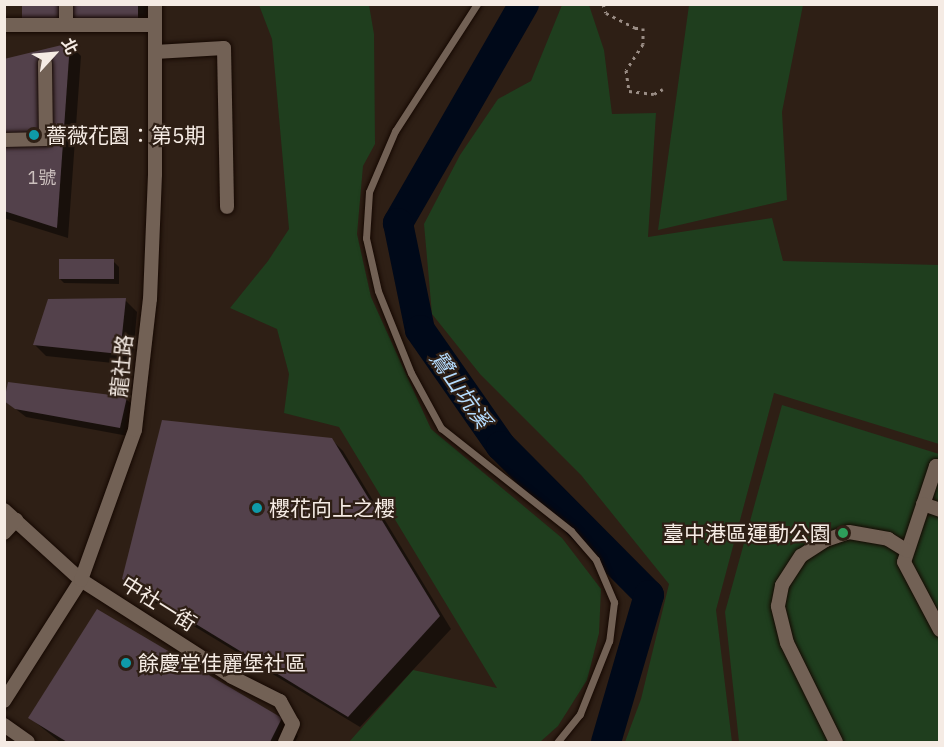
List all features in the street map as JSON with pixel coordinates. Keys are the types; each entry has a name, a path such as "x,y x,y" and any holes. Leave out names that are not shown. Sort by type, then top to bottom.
{"street":[{"path":"66,4 66,25"},
{"name":"龍社路","path":"4,701 81,580 135,430 150,288 155,4"},
{"path":"4,25 155,25"},
{"path":"155,52 224,48 227,207"},
{"path":"4,140 46,139 45,63"},
{"path":"939,467 936,466 904,562 939,630"},
{"path":"923,504 939,510"},
{"name":"中社一街","path":"4,510 81,580 232,677 280,701 293,724 285,742"},
{"path":"4,533 16,520"},
{"path":"836,742 787,643 779,614 782,585 801,556 826,540 849,532 888,539 907,551"},
{"path":"4,725 28,742"}],"lane":[{"path":"477,4 394,131 369,192 366,238 378,291 411,373 441,428 571,531 596,560 615,602 609,641 580,714 557,742"}],"path":[{"path":"603,4 606,13 635,28 643,28 643,44 626,70 629,91 654,94 663,90"}],"green space":[{"path":"259,5 369,5 374,34 375,144 363,166 357,234 371,297 431,429 562,538 601,589 599,633 587,680 558,726 540,742 349,742 413,670 497,688 339,427 284,413 289,374 277,329 230,308 268,261 289,229 272,39"},
{"path":"562,5 589,5 604,50 612,114 656,113 648,237 772,218 783,261 939,265 939,444 774,393 716,610 732,742 625,742 641,699 669,584 581,475 480,374 432,314 424,224 460,155 498,99 531,81"},
{"path":"689,5 803,5 782,112 787,200 658,230"},
{"name":"臺中港區運動公園","path":"782,405 939,454 939,742 739,742 725,612"}],"building":[{"path":"22,4 138,4 138,20 22,20"},
{"name":"薔薇花園：第5期","path":"70,43 57,228 4,211 4,59"},
{"path":"59,259 114,259 114,279 59,279"},
{"path":"126,298 120,354 33,345 48,299"},
{"path":"8,382 127,397 120,428 15,409 4,401"},
{"name":"櫻花向上之櫻","path":"162,420 332,438 440,616 348,717 122,579"},
{"name":"餘慶堂佳麗堡社區","path":"97,609 282,718 270,742 67,742 28,718"}],"waterway":[{"name":"鷺山坑溪","path":"524,4 398,223 420,330 501,446 649,595 606,742"}],"place":[{"name":"薔薇花園：第5期","path":"34,135"},
{"name":"櫻花向上之櫻","path":"257,508"},
{"name":"臺中港區運動公園","path":"843,533"},
{"name":"餘慶堂佳麗堡社區","path":"126,663"}]}
